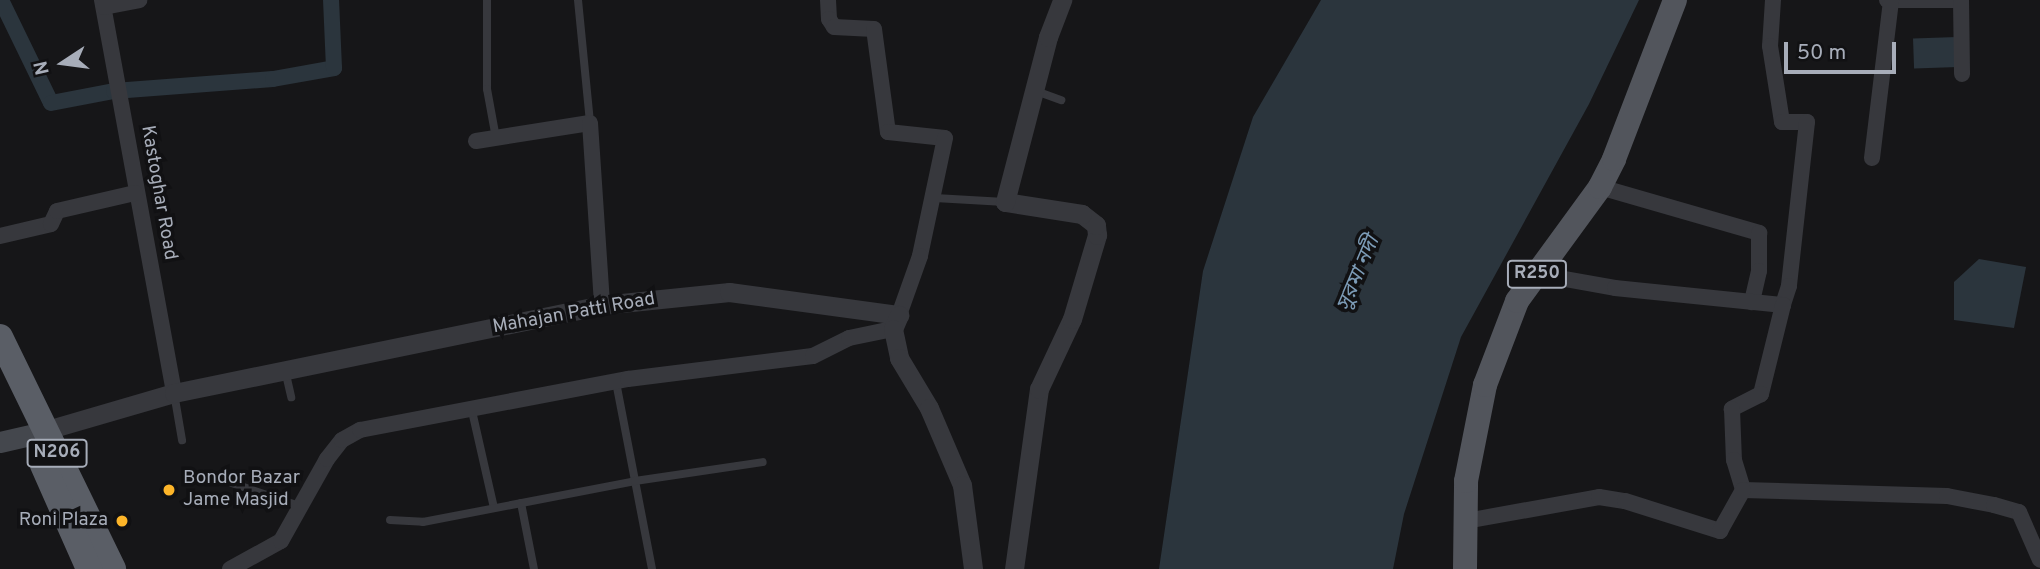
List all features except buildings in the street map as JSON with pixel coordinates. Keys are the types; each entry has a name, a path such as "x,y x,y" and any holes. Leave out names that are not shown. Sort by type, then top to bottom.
{"highway":[{"name":"N206","path":"0,337 89,569"},
{"name":"N206","path":"0,378 39,433 113,569"}],"main road":[{"name":"R250","path":"1465,569 1466,481 1485,385 1517,301 1600,187 1641,96 1675,0"},
{"path":"0,442 39,433"}],"street":[{"path":"103,4 139,0"},
{"path":"828,0 829,19 834,27 874,29 888,132 945,138 934,198 896,322 899,358 929,408 962,485 973,569"},
{"path":"1014,569 1039,389 1072,318 1097,235 1096,225 1082,214 1005,202 1033,90 1062,0"},
{"path":"1466,520 1599,497 1625,500 1720,531 1743,489 1734,460 1732,410 1761,394 1789,286 1807,122 1782,122 1770,46 1773,0"},
{"path":"1872,158 1889,0 1961,0 1962,74"},
{"name":"Kastoghar Road","path":"103,4 135,193 174,393"},
{"path":"476,141 590,123 602,305"},
{"path":"1600,187 1759,233 1759,271 1752,302"},
{"path":"0,236 51,224 57,211 135,193"},
{"path":"1537,274 1615,288 1783,305"},
{"name":"Mahajan Patti Road","path":"39,433 174,393 602,305 729,292 896,322"},
{"path":"230,569 281,541 327,459 351,434 616,382 813,356 849,338 896,322"},
{"path":"1743,489 1947,496 1994,505 2019,512 2040,560"}],"lane":[{"path":"487,0 486,89 496,138"},
{"path":"578,0 590,123"},
{"path":"1033,90 1061,100"},
{"path":"934,198 1005,202"},
{"path":"285,370 291,397"},
{"path":"616,382 652,569"},
{"path":"174,393 182,440"},
{"path":"472,411 494,508"},
{"path":"390,520 424,522 635,481 764,462"},
{"path":"208,475 302,507"},
{"path":"521,503 534,569"}],"water":[{"name":"সুরমা নদী","path":"1321,0 1639,0 1589,104 1461,337 1404,514 1393,569 1159,569 1203,271 1253,117"},
{"path":"1957,37 1958,67 1914,69 1913,39"},
{"path":"1979,259 2026,267 2014,328 1954,320 1954,282"}],"waterway":[{"path":"1,0 51,103 114,91 273,79 334,68 331,0"}],"place":[{"name":"Bondor Bazar Jame Masjid","path":"169,490"},
{"name":"Roni Plaza","path":"122,521"}]}
